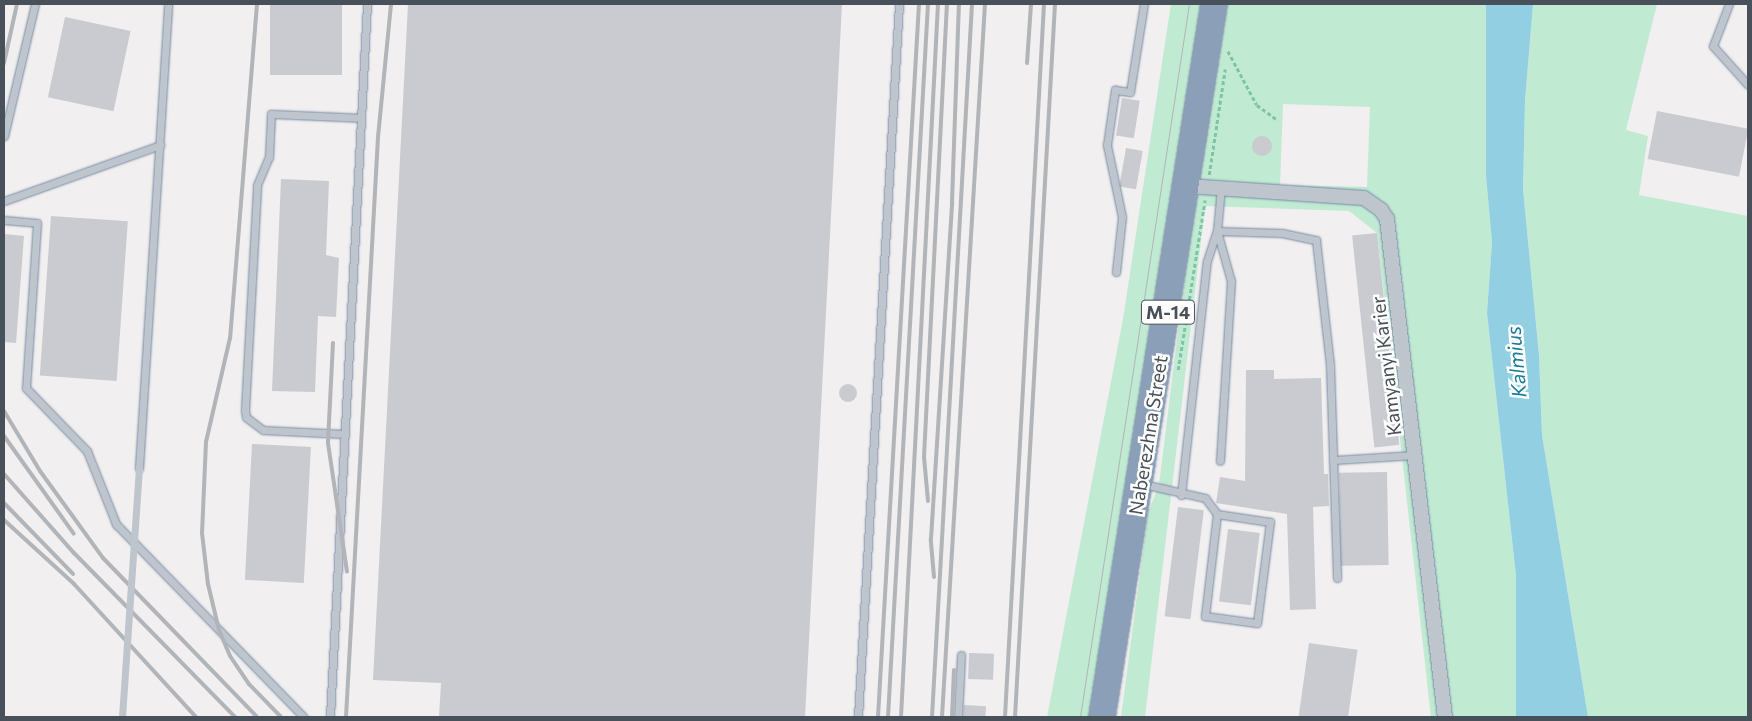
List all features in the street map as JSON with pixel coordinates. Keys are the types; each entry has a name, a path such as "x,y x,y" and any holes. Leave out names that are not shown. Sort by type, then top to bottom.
{"highway":[{"name":"Naberezhna Street","path":"1102,717 1141,484 1197,187 1214,4"}],"street":[{"name":"Kamyanyi Karier","path":"1197,187 1364,198 1381,210 1390,229 1445,717"}],"lane":[{"path":"4,136 35,4"},
{"path":"122,717 140,468 168,4"},
{"path":"330,717 367,4"},
{"path":"858,717 899,4"},
{"path":"1116,272 1122,217 1107,145 1115,90 1130,92 1144,4"},
{"path":"1729,4 1713,46 1748,85"},
{"path":"345,434 263,430 246,417 250,312 257,185 269,157 271,114 361,118"},
{"path":"4,201 160,145"},
{"path":"1181,495 1207,261 1217,231 1221,188"},
{"path":"4,220 37,223 26,388 87,451 116,524 304,717"},
{"path":"1217,231 1282,233 1316,240 1330,365 1336,578"},
{"path":"1217,231 1231,280 1220,462"},
{"path":"1333,460 1415,455"},
{"path":"1141,484 1159,486 1181,495 1205,498 1217,514 1205,616 1258,623 1270,522 1217,514"},
{"path":"958,717 961,655"}],"path":[{"path":"1197,187 1229,41"},
{"path":"1228,50 1257,105 1278,120"}],"green space":[{"path":"1171,4 1202,4 1094,717 1047,717 1123,319"},
{"path":"1225,4 1486,4 1486,176 1492,242 1487,313 1516,576 1516,717 1431,717 1377,233 1349,211 1205,206 1145,717 1121,717 1148,513 1159,485 1196,187","holes":["1283,104 1370,107 1367,187 1280,185"]},
{"path":"1533,4 1657,4 1626,130 1648,136 1639,195 1748,216 1748,717 1588,717 1542,435 1539,355 1523,189 1525,101"}],"water":[{"name":"Kalmius","path":"1486,4 1533,4 1525,101 1523,189 1539,355 1542,435 1588,717 1516,717 1516,576 1487,313 1492,242 1486,176"}],"building":[{"path":"270,4 342,4 342,75 270,75"},
{"path":"408,4 842,4 805,717 439,717 441,683 373,680"},
{"path":"65,17 131,31 113,111 48,97"},
{"path":"1122,98 1140,101 1134,138 1116,136"},
{"path":"1657,111 1748,129 1739,177 1648,159"},
{"path":"1262,136 1269,139 1272,146 1269,153 1262,156 1255,153 1252,146 1255,139"},
{"path":"1126,148 1143,151 1136,189 1119,186"},
{"path":"281,179 329,181 326,255 339,258 336,317 318,316 315,392 272,391"},
{"path":"51,216 128,221 117,381 40,376"},
{"path":"1377,233 1399,445 1374,447 1352,236"},
{"path":"4,234 24,236 16,343 4,342"},
{"path":"1246,370 1274,370 1274,379 1321,378 1324,474 1328,474 1329,506 1313,507 1316,609 1290,610 1287,514 1216,503 1220,477 1245,481"},
{"path":"848,384 854,387 857,393 854,399 848,402 842,399 839,393 842,387"},
{"path":"252,444 311,447 304,583 245,580"},
{"path":"1387,472 1389,565 1341,566 1339,473"},
{"path":"1178,507 1204,510 1190,619 1165,616"},
{"path":"1228,529 1260,533 1251,605 1219,601"},
{"path":"1309,643 1358,650 1348,717 1299,717"},
{"path":"969,653 994,654 993,680 968,679"},
{"path":"964,705 986,706 985,717 963,717"}],"tram line":[{"path":"1080,717 1189,4"}],"railway":[{"path":"4,63 17,4"},
{"path":"257,4 230,338 206,442 202,533 208,584 219,630 230,656 249,684 281,717"},
{"path":"346,717 378,137 391,4"},
{"path":"878,717 919,4"},
{"path":"888,717 928,4"},
{"path":"901,717 938,4"},
{"path":"928,501 924,457 947,4"},
{"path":"934,577 931,539 952,202 959,4"},
{"path":"932,717 972,4"},
{"path":"942,717 985,4"},
{"path":"1027,63 1031,4"},
{"path":"1005,717 1044,4"},
{"path":"1015,717 1055,4"},
{"path":"333,343 328,443 347,572"},
{"path":"4,411 40,471 103,558 257,717"},
{"path":"4,436 74,534"},
{"path":"4,474 74,553 235,717"},
{"path":"4,503 73,574"},
{"path":"4,520 74,584 196,717"},
{"path":"952,717 954,670"}]}
